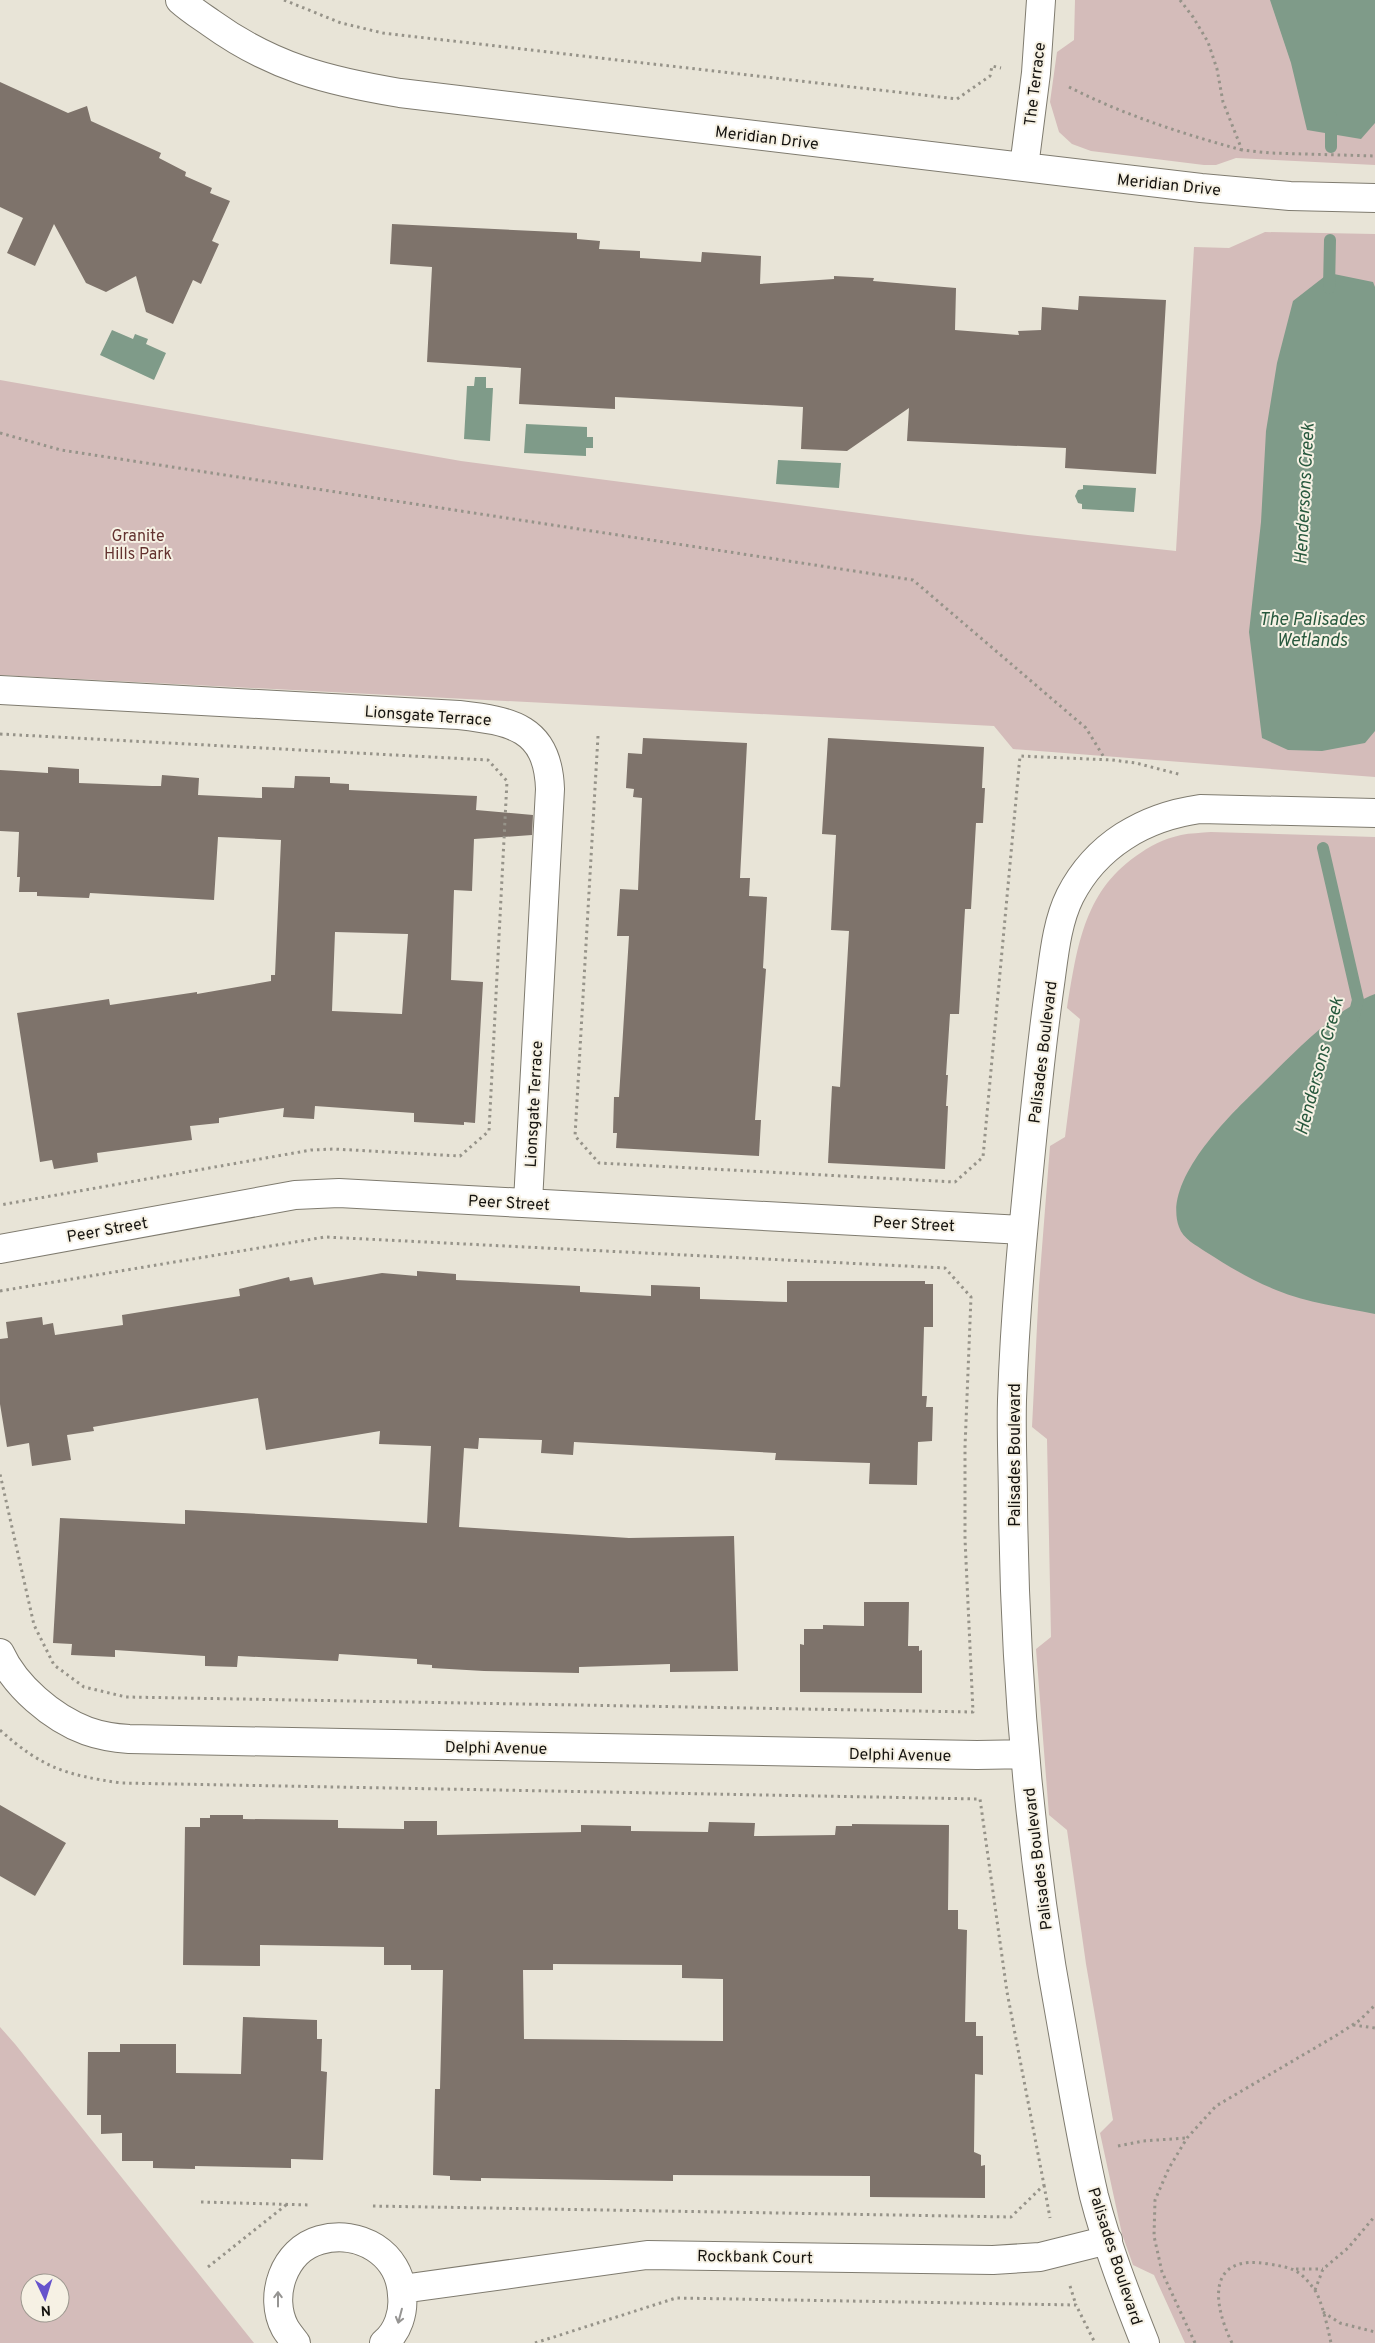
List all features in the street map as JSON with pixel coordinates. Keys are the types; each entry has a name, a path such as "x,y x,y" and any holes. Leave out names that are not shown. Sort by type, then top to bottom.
{"street":[{"name":"Meridian Drive","path":"180,0 225,33 266,57 304,72 345,84 410,94 1024,167 1280,195 1375,198"},
{"name":"The Terrace","path":"1024,167 1036,73 1041,0"},
{"name":"Lionsgate Terrace","path":"0,690 458,715 502,721 516,725 536,742 546,763 550,789 528,1202"},
{"name":"Palisades Boulevard","path":"1145,2343 1095,2200 1083,2143 1048,1954 1035,1858 1025,1754 1014,1582 1012,1402 1023,1230 1047,1004 1058,933 1068,899 1088,868 1102,853 1117,840 1146,822 1180,812 1200,809 1375,813"},
{"name":"Peer Street","path":"0,1248 295,1195 349,1193 1023,1230"},
{"name":"Delphi Avenue","path":"0,1653 6,1667 49,1709 86,1731 104,1736 129,1739 977,1756 1025,1754"},
{"path":"296,2343 285,2327 278,2308 279,2287 291,2262 300,2251 318,2240 339,2237 360,2240 379,2249 394,2265 402,2289 403,2304 398,2324 384,2343"},
{"name":"Rockbank Court","path":"402,2289 647,2255 992,2260 1040,2257 1108,2240"}],"path":[{"path":"284,0 341,24 383,33 957,99 990,76 992,66 1036,73 1106,106 1137,118 1242,150 1270,153 1375,156"},
{"path":"1180,0 1208,42 1217,69 1223,102 1242,150"},
{"path":"0,433 61,450 913,580 1086,728 1105,760"},
{"path":"0,734 488,760 507,781 489,1131 460,1156 334,1149 311,1150 0,1205"},
{"path":"598,736 575,1136 599,1163 955,1182 984,1157 1020,756 1136,763 1187,776"},
{"path":"0,1291 325,1237 945,1268 971,1297 966,1447 966,1539 973,1712 126,1697 84,1687 54,1665 34,1626 0,1474"},
{"path":"0,1730 26,1752 67,1774 121,1783 980,1799 1010,2010 1044,2185 1011,2217 366,2206"},
{"path":"1195,2343 1162,2272 1154,2236 1155,2200 1169,2168 1187,2138 1216,2106 1353,2025 1375,2005"},
{"path":"1353,2025 1375,2028"},
{"path":"201,2202 316,2205"},
{"path":"208,2267 287,2204"},
{"path":"1315,2290 1323,2270 1348,2248 1375,2216"},
{"path":"1232,2343 1221,2315 1218,2298 1220,2283 1227,2270 1243,2262 1295,2269 1323,2270"},
{"path":"1295,2269 1315,2290 1331,2343"},
{"path":"535,2343 676,2298 1076,2305 1094,2343"},
{"path":"1323,2312 1340,2323 1375,2332"}],"green space":[{"path":"1075,0 1375,0 1375,165 1236,158 1216,165 1204,165 1091,151 1072,144 1059,132 1050,102 1057,52 1074,40"},
{"name":"Granite Hills Park","path":"1265,232 1375,234 1375,777 1013,749 994,726 0,675 0,380 461,461 1028,535 1176,551 1194,247 1229,248"},
{"path":"1211,832 1375,837 1375,2343 1185,2343 1154,2275 1133,2265 1122,2234 1100,2133 1113,2120 1086,1964 1067,1830 1049,1815 1036,1649 1051,1637 1047,1439 1032,1427 1039,1286 1050,1146 1065,1137 1080,1019 1067,1008 1079,944 1085,924 1104,887 1118,871 1136,856 1157,843 1181,835"},
{"path":"0,2027 15,2044 254,2343 0,2343"}],"water":[{"path":"1270,0 1375,0 1375,123 1361,139 1307,130 1291,63"},
{"name":"The Palisades Wetlands","path":"1329,273 1373,282 1375,287 1375,731 1365,743 1322,751 1288,750 1262,738 1249,632 1261,522 1266,431 1277,363 1293,301"},
{"path":"112,330 133,339 135,334 148,339 146,344 166,353 154,380 100,355"},
{"path":"475,377 486,377 486,388 493,388 490,441 464,439 467,386 474,386"},
{"path":"526,424 587,427 587,437 593,437 593,448 586,448 586,456 524,453"},
{"path":"778,460 841,463 839,488 776,484"},
{"path":"1083,485 1136,488 1134,512 1082,509 1082,504 1078,503 1075,496 1078,490 1083,489"},
{"path":"1375,994 1375,1314 1300,1298 1276,1290 1249,1277 1214,1257 1187,1238 1179,1227 1176,1209 1180,1190 1189,1170 1201,1151 1231,1115 1284,1062 1328,1022 1360,1001"}],"building":[{"path":"0,82 68,113 87,106 91,121 161,153 159,158 186,172 185,176 212,188 210,193 230,201 212,241 219,244 201,284 193,280 173,324 146,312 136,276 106,292 86,283 54,224 35,266 7,253 23,218 0,207"},
{"path":"392,224 577,233 577,239 600,241 599,249 640,251 640,258 701,262 702,252 761,256 760,284 834,279 834,276 874,278 873,281 956,288 955,330 1019,335 1018,331 1041,330 1042,307 1078,310 1079,296 1166,300 1156,474 1065,468 1066,448 907,441 909,408 847,451 801,449 803,407 615,397 615,409 519,404 521,368 427,362 432,267 390,264"},
{"path":"643,738 747,743 740,878 750,878 749,896 767,897 763,968 766,969 755,1120 761,1120 759,1156 616,1148 617,1133 613,1133 614,1097 619,1097 629,936 617,936 620,889 638,890 642,798 633,797 634,789 626,788 628,753 642,754"},
{"path":"828,738 984,747 982,788 985,788 983,823 976,823 971,909 965,909 959,1014 950,1014 946,1075 948,1075 946,1106 948,1106 945,1169 828,1163 832,1086 840,1087 849,931 831,930 836,835 822,834"},
{"path":"48,767 79,769 79,783 152,786 161,786 162,775 199,778 198,795 262,798 262,787 294,788 295,776 330,777 330,783 349,784 349,790 477,796 476,810 533,815 532,835 474,839 472,891 454,890 451,980 483,982 475,1123 464,1122 464,1125 414,1122 414,1113 315,1106 314,1119 283,1117 284,1108 219,1118 219,1123 190,1126 192,1140 97,1153 98,1162 54,1169 52,1160 40,1162 17,1013 109,999 110,1005 197,992 197,994 271,981 271,975 275,975 281,840 218,837 214,900 90,893 89,898 37,896 37,892 19,892 20,877 17,877 19,832 0,831 0,770 48,773","holes":["335,932 408,934 402,1014 332,1011"]},
{"path":"417,1271 456,1274 456,1280 580,1286 580,1292 651,1296 651,1285 700,1287 700,1299 787,1302 787,1281 925,1281 925,1284 933,1284 933,1327 924,1327 922,1396 927,1396 926,1407 933,1407 932,1441 918,1442 917,1485 869,1484 870,1463 775,1460 776,1453 574,1442 573,1455 541,1453 542,1440 479,1438 478,1449 464,1448 459,1527 629,1538 734,1536 738,1671 670,1672 670,1664 579,1667 579,1673 484,1671 432,1668 432,1665 417,1664 417,1659 339,1654 338,1661 238,1656 237,1667 205,1666 205,1656 115,1650 115,1657 71,1655 72,1644 53,1643 60,1518 185,1524 185,1510 427,1523 431,1446 379,1444 380,1431 266,1450 258,1398 93,1427 94,1431 67,1435 71,1460 32,1466 29,1443 7,1447 0,1404 0,1339 8,1338 6,1322 42,1317 43,1325 53,1323 55,1335 123,1325 122,1315 240,1296 239,1289 289,1277 290,1281 312,1277 314,1285 382,1273 417,1276"},
{"path":"864,1602 909,1602 908,1646 919,1646 919,1651 922,1650 922,1693 800,1692 800,1644 804,1645 804,1629 823,1629 823,1625 864,1626"},
{"path":"0,1805 66,1843 35,1896 0,1876"},
{"path":"210,1815 243,1815 243,1819 338,1820 338,1828 404,1829 404,1821 437,1821 437,1835 581,1832 581,1825 631,1826 631,1831 708,1832 709,1822 755,1823 754,1836 835,1835 836,1826 852,1826 852,1824 949,1825 948,1910 958,1910 958,1929 967,1930 965,2022 976,2022 976,2036 983,2036 983,2075 975,2074 974,2152 981,2155 981,2166 985,2165 985,2198 870,2197 870,2176 673,2175 673,2181 481,2178 481,2181 450,2180 450,2176 433,2175 435,2089 440,2089 443,1970 411,1970 411,1965 384,1965 384,1947 260,1945 260,1966 183,1965 185,1827 200,1827 200,1818 210,1818","holes":["553,1964 682,1965 682,1978 723,1979 723,2041 524,2039 523,1970 553,1970"]},
{"path":"243,2017 317,2020 317,2039 322,2039 321,2071 327,2072 323,2160 291,2159 291,2168 195,2166 195,2169 153,2168 153,2161 122,2161 122,2133 101,2134 101,2115 87,2115 88,2052 120,2052 120,2044 176,2044 176,2073 241,2074"}],"waterway":[{"name":"Hendersons Creek","path":"1331,117 1331,147"},
{"name":"Hendersons Creek","path":"1329,288 1330,240"},
{"name":"Hendersons Creek","path":"1323,848 1358,1000 1354,1016"}]}
